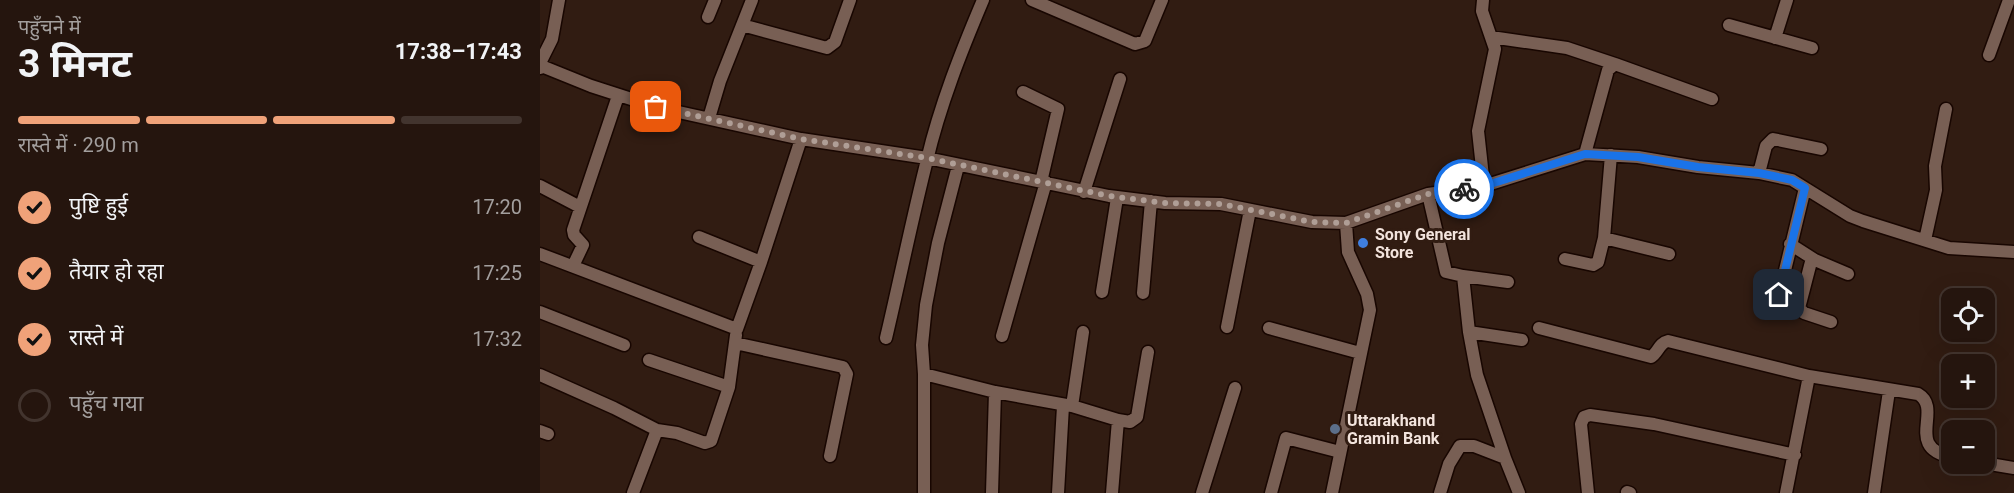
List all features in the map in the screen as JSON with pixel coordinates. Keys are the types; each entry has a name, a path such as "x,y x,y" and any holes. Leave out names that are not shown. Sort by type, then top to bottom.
{"street":[{"path":"559,0 552,39 540,65 618,96 801,139 927,158 1117,198 1221,204 1312,222 1346,223 1428,194 1484,186 1585,154 1611,155 1759,173 1792,180 1850,216 1960,249 2014,252"},
{"path":"708,17 715,0"},
{"path":"709,118 720,81 752,0"},
{"path":"742,25 827,48 835,42 850,0"},
{"path":"886,338 927,158 946,96 983,0"},
{"path":"1032,0 1135,44 1145,41 1162,0"},
{"path":"1483,0 1482,11 1495,54 1478,131 1484,186"},
{"path":"1775,38 1787,0"},
{"path":"1989,55 2009,0"},
{"path":"1729,25 1812,48"},
{"path":"1491,37 1567,48 1712,99"},
{"path":"1585,154 1608,70 1615,64"},
{"path":"1084,192 1120,80"},
{"path":"1002,336 1043,182 1059,109 1023,92"},
{"path":"573,266 583,246 574,236 573,230 618,96"},
{"path":"1924,240 1936,190 1935,166 1946,109"},
{"path":"540,375 657,430 677,433 700,442 709,442 714,437 729,387 737,329 801,139"},
{"path":"1759,173 1766,146 1773,139 1821,149"},
{"path":"1565,259 1597,264 1604,238 1611,155"},
{"path":"924,493 922,345 926,305 938,243 958,166"},
{"path":"540,186 580,207"},
{"path":"1779,295 1805,188"},
{"path":"1428,194 1446,272 1508,282"},
{"path":"1102,292 1117,198"},
{"path":"1143,293 1151,201"},
{"path":"1227,327 1250,210"},
{"path":"1332,493 1370,303 1348,252 1346,223"},
{"path":"699,237 761,262"},
{"path":"1604,238 1669,254"},
{"path":"1790,244 1812,258 1848,274"},
{"path":"540,254 737,329"},
{"path":"1812,258 1799,308 1804,314 1831,322"},
{"path":"1463,276 1469,332 1477,375 1519,493"},
{"path":"540,312 624,345"},
{"path":"1269,328 1360,353"},
{"path":"1539,328 1651,357 1662,343 1668,341 1809,376 1918,394 1923,397 1927,410 1926,434 1930,448 1941,454"},
{"path":"1058,493 1067,406 1083,332"},
{"path":"1469,332 1522,340"},
{"path":"735,343 846,369 847,375 830,456"},
{"path":"924,374 1130,422 1137,417 1148,352"},
{"path":"649,360 729,387"},
{"path":"1786,493 1809,376"},
{"path":"1202,493 1235,388"},
{"path":"1874,493 1889,391"},
{"path":"992,493 994,392"},
{"path":"1588,493 1581,424 1584,417 1590,415 1654,424 1795,455"},
{"path":"1112,493 1118,420"},
{"path":"633,493 657,430"},
{"path":"1271,493 1286,438 1340,452"},
{"path":"1440,493 1449,464 1460,446 1474,446 1505,458"},
{"path":"1995,465 2014,468"}],"way so far":[{"path":"656,107 801,139 927,158 1084,192 1165,203 1221,204 1312,222 1346,223 1428,194 1464,189"}],"place":[{"name":"Sony General Store","path":"1363,243"},
{"name":"Uttarakhand Gramin Bank","path":"1335,429"}],"route":[{"path":"1464,189 1484,186 1585,154 1638,157 1698,167 1759,173 1792,180 1805,188 1779,295"}]}
